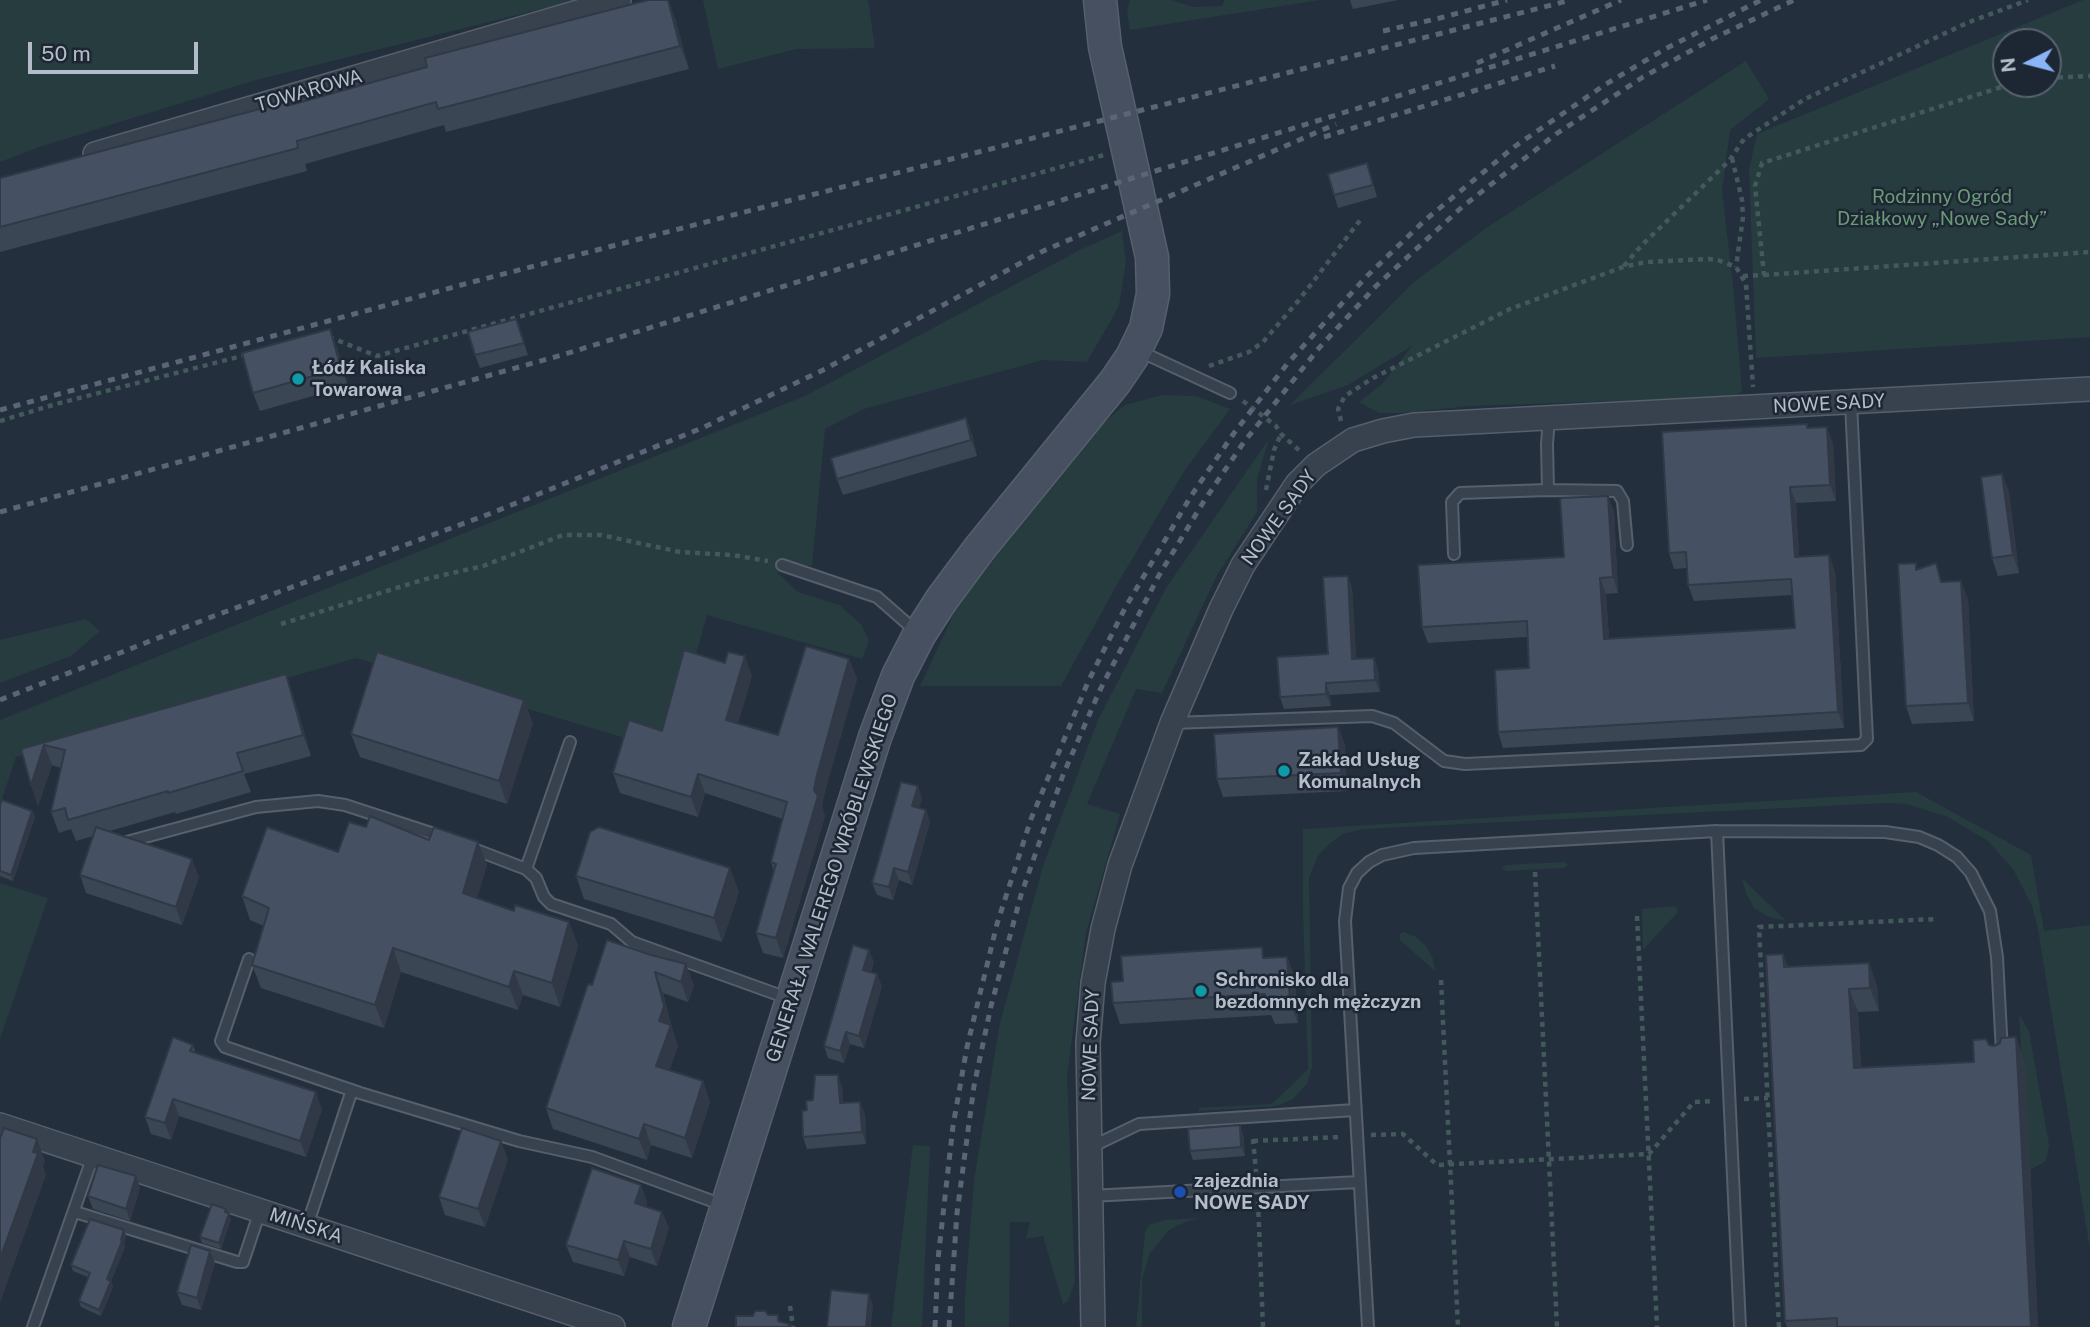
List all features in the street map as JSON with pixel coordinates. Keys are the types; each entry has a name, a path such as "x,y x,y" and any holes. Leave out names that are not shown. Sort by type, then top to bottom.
{"street":[{"name":"TOWAROWA","path":"79,159 619,0"},
{"name":"GENERAŁA WALEREGO WRÓBLEWSKIEGO","path":"689,1327 875,737 898,676 919,635 960,574 1115,382 1136,349 1149,317 1153,269 1105,47 1100,0"},
{"name":"NOWE SADY","path":"1093,1327 1088,1043 1093,984 1103,929 1120,865 1172,723 1227,598 1243,565 1297,484 1316,465 1353,440 1414,425 2090,389"},
{"name":"MIŃSKA","path":"0,1125 613,1327"}],"lane":[{"path":"1136,349 1230,393"},
{"path":"1172,723 1372,716 1394,723 1444,761 1465,764 1860,745 1867,739 1851,403"},
{"path":"1548,490 1549,418"},
{"path":"1454,554 1452,502 1460,494 1548,490 1617,491 1623,501 1627,545"},
{"path":"782,565 877,597 919,635"},
{"path":"526,869 570,742"},
{"path":"123,843 256,807 318,801 345,805 453,841"},
{"path":"1368,1327 1346,905 1349,888 1357,873 1381,855 1414,848 1717,831 1901,833 1938,845 1957,858 1971,873 1990,911 1996,946 2002,1062"},
{"path":"1717,831 1740,1327"},
{"path":"465,845 526,869 536,878 544,897 551,904 611,923 632,942 792,1000"},
{"path":"249,959 221,1041 225,1047 352,1090 519,1141 592,1157 726,1207"},
{"path":"307,1226 352,1090"},
{"path":"1089,1147 1139,1124 1355,1110"},
{"path":"33,1327 93,1156"},
{"path":"1090,1196 1359,1182"},
{"path":"75,1212 243,1262 260,1211"}],"path":[{"path":"1623,267 1731,158 1744,139 1805,99 1969,22 2028,0"},
{"path":"2062,77 2090,76"},
{"path":"1764,275 1755,186 1762,163 1992,90"},
{"path":"326,335 377,356 1128,149"},
{"path":"1731,158 1742,200 1743,217 1736,267"},
{"path":"1188,373 1249,352 1263,342 1361,219"},
{"path":"1743,276 2090,252"},
{"path":"1353,440 1339,419 1338,409 1345,396 1373,378 1510,309 1623,267 1646,262 1718,260 1736,267 1743,276 1746,284 1751,372 1757,408"},
{"path":"0,421 249,355"},
{"path":"1230,393 1254,407 1276,426 1281,434 1274,450 1266,487 1270,525"},
{"path":"281,624 422,580 483,566 563,535 601,535 680,552 732,555 782,565"},
{"path":"1535,872 1557,1327"},
{"path":"1637,916 1657,1327"},
{"path":"1779,1327 1759,928 1937,919"},
{"path":"1441,979 1458,1327"},
{"path":"1767,1088 1780,1088"},
{"path":"1254,1141 1403,1134 1437,1165 1649,1154 1694,1102 1768,1098"},
{"path":"1253,1129 1263,1327"},
{"path":"790,1306 793,1327"}],"green space":[{"path":"0,0 577,0 256,80 42,146 0,162"},
{"path":"703,0 868,0 875,48 796,49 718,69"},
{"path":"1130,0 1170,0 1194,7 1222,6 1225,0 1320,0 1130,30 1127,10"},
{"name":"Rodzinny Ogród Działkowy „Nowe Sady”","path":"2083,0 2090,0 2090,337 1756,358 1749,170 1757,134 1992,37 1992,98 2062,98 2062,28 2015,28"},
{"path":"1746,61 1769,99 1730,130 1722,191 1742,391 1735,397 1472,406 1401,413 1379,413 1359,402 1382,384 1412,346 1348,385 1290,405 1414,282 1486,228"},
{"path":"1122,231 1126,262 1119,306 1087,362 1043,360 864,409 825,429 812,565 777,572 798,592 839,605 861,624 869,640 862,659 707,615 669,751 356,658 16,757 0,805 0,720 805,396 1080,250"},
{"path":"1162,395 1196,396 1230,409 1183,473 1061,686 920,686 957,607 1095,430 1125,405"},
{"path":"1269,439 1257,479 1257,512 1216,577 1162,693 1136,689 1087,804 1120,814 1086,933 1067,1076 1075,1281 1068,1301 1063,1304 1043,1236 1026,1239 1030,1222 1010,1222 1009,1327 965,1327 974,1180 1000,1023 1043,866 1098,720 1166,588"},
{"path":"86,619 100,631 71,656 0,683 0,640"},
{"path":"1916,792 2031,855 2044,931 2090,925 2090,1250 2032,906 2013,869 1988,841 1948,817 1907,804 1363,829 1343,834 1318,856 1309,878 1312,1067 1307,1084 1293,1099 1277,1106 1199,1111 1199,1108 1272,1104 1308,1069 1303,829"},
{"path":"1564,862 1568,865 1564,868 1506,871 1502,868 1506,865"},
{"path":"1742,878 1786,921 1769,917 1754,908"},
{"path":"0,883 48,898 0,1039"},
{"path":"1673,906 1678,908 1677,913 1643,950 1642,909"},
{"path":"1404,932 1416,937 1427,947 1435,971 1400,940 1400,934"},
{"path":"2019,1014 2029,1031 2049,1145 2046,1161 2030,1170 2025,1062 2022,1061"},
{"path":"913,1145 930,1146 922,1327 891,1327"},
{"path":"1201,1218 1187,1221 1169,1230 1150,1253 1142,1279 1142,1327 1136,1327 1145,1232 1149,1225 1165,1220"}],"building":[{"path":"648,0 668,0 680,46 438,109 436,102 297,141 298,148 0,227 0,178 286,102 287,106 427,67 425,58"},
{"path":"1367,163 1373,185 1334,195 1328,174"},
{"path":"516,319 524,343 475,355 468,332"},
{"path":"330,329 341,368 253,393 242,353"},
{"path":"966,418 971,440 837,479 831,458"},
{"path":"1807,424 1807,428 1827,427 1830,485 1790,487 1795,557 1829,555 1838,712 1498,732 1495,670 1529,668 1527,621 1422,627 1418,565 1564,557 1560,498 1608,496 1613,577 1600,578 1604,639 1795,628 1791,579 1688,585 1686,552 1669,553 1662,432"},
{"path":"2002,474 2013,555 1992,558 1981,477"},
{"path":"1916,563 1916,570 1936,563 1941,582 1961,581 1968,703 1906,706 1898,564"},
{"path":"1348,576 1352,659 1374,658 1375,680 1326,683 1326,694 1280,697 1277,657 1328,654 1323,577"},
{"path":"806,646 849,659 817,775 814,790 818,796 776,938 756,933 776,864 771,862 787,802 698,774 691,797 613,773 629,720 662,731 684,650 725,663 728,652 745,656 726,720 778,735"},
{"path":"377,652 524,700 499,781 351,734"},
{"path":"286,674 303,735 237,753 243,771 68,820 65,808 51,812 65,750 44,745 31,785 21,749"},
{"path":"1338,727 1341,773 1217,779 1214,734"},
{"path":"901,782 918,786 912,806 926,810 908,872 894,868 889,887 872,883"},
{"path":"2,800 32,811 11,875 0,871"},
{"path":"370,816 429,840 434,827 478,842 463,893 514,911 515,905 569,922 552,983 514,971 509,987 393,948 375,1005 252,965 269,908 242,896 267,827 338,852 349,822 366,827"},
{"path":"96,827 192,859 176,907 80,875"},
{"path":"599,827 730,868 714,918 576,876 590,832"},
{"path":"607,940 686,964 681,982 655,972 664,1006 659,1021 671,1025 656,1066 703,1081 685,1138 644,1124 639,1139 546,1108 588,984 592,985"},
{"path":"853,945 869,950 863,970 877,974 859,1036 846,1032 840,1051 824,1046"},
{"path":"1262,947 1263,958 1287,957 1290,1002 1267,1003 1265,994 1113,1003 1111,982 1123,981 1121,956"},
{"path":"1783,954 1784,967 1869,963 1870,988 1849,989 1854,1068 1974,1062 1973,1040 1986,1039 1989,1045 1994,1046 2000,1043 2001,1038 2016,1037 2031,1327 1837,1327 1837,1318 1785,1321 1766,955"},
{"path":"173,1037 193,1045 190,1051 316,1092 300,1141 173,1099 165,1123 145,1117"},
{"path":"815,1075 838,1075 840,1103 860,1102 862,1132 803,1137 802,1111 807,1110 806,1101 813,1100"},
{"path":"1240,1125 1241,1147 1190,1151 1188,1129"},
{"path":"4,1128 37,1139 33,1152 38,1153 0,1259 0,1138"},
{"path":"462,1128 501,1141 478,1209 439,1197"},
{"path":"98,1165 136,1176 126,1209 88,1196"},
{"path":"592,1168 641,1185 635,1203 662,1212 651,1249 624,1241 618,1260 566,1245"},
{"path":"212,1204 226,1209 225,1212 229,1213 219,1243 200,1237"},
{"path":"90,1219 124,1230 107,1279 111,1281 99,1310 79,1301 90,1273 71,1265"},
{"path":"191,1245 210,1251 197,1298 177,1292"},
{"path":"831,1290 869,1294 866,1327 827,1327"},
{"path":"755,1311 778,1315 778,1321 792,1325 736,1327 736,1316 753,1316"}],"railway":[{"path":"1383,31 1507,0"},
{"path":"0,410 476,281 1571,0"},
{"path":"1477,63 1621,0"},
{"path":"0,512 562,355 1707,0"},
{"path":"935,1327 938,1259 953,1126 967,1047 997,924 1031,819 1088,682 1125,608 1191,496 1234,433 1287,364 1366,277 1424,221 1514,147 1606,84 1665,49 1761,0"},
{"path":"949,1327 957,1213 974,1086 991,1006 1021,895 1063,775 1100,690 1158,577 1204,501 1244,442 1319,348 1376,286 1462,207 1556,134 1643,77 1712,39 1794,0"},
{"path":"1324,137 1555,66"},
{"path":"0,700 214,616 489,514 702,428 825,369 1041,252 1336,124"}],"place":[{"name":"Łódź Kaliska Towarowa","path":"298,379"},
{"name":"Zakład Usług Komunalnych","path":"1284,771"},
{"name":"Schronisko dla bezdomnych mężczyzn","path":"1201,991"},
{"name":"zajezdnia NOWE SADY","path":"1180,1192"}]}
